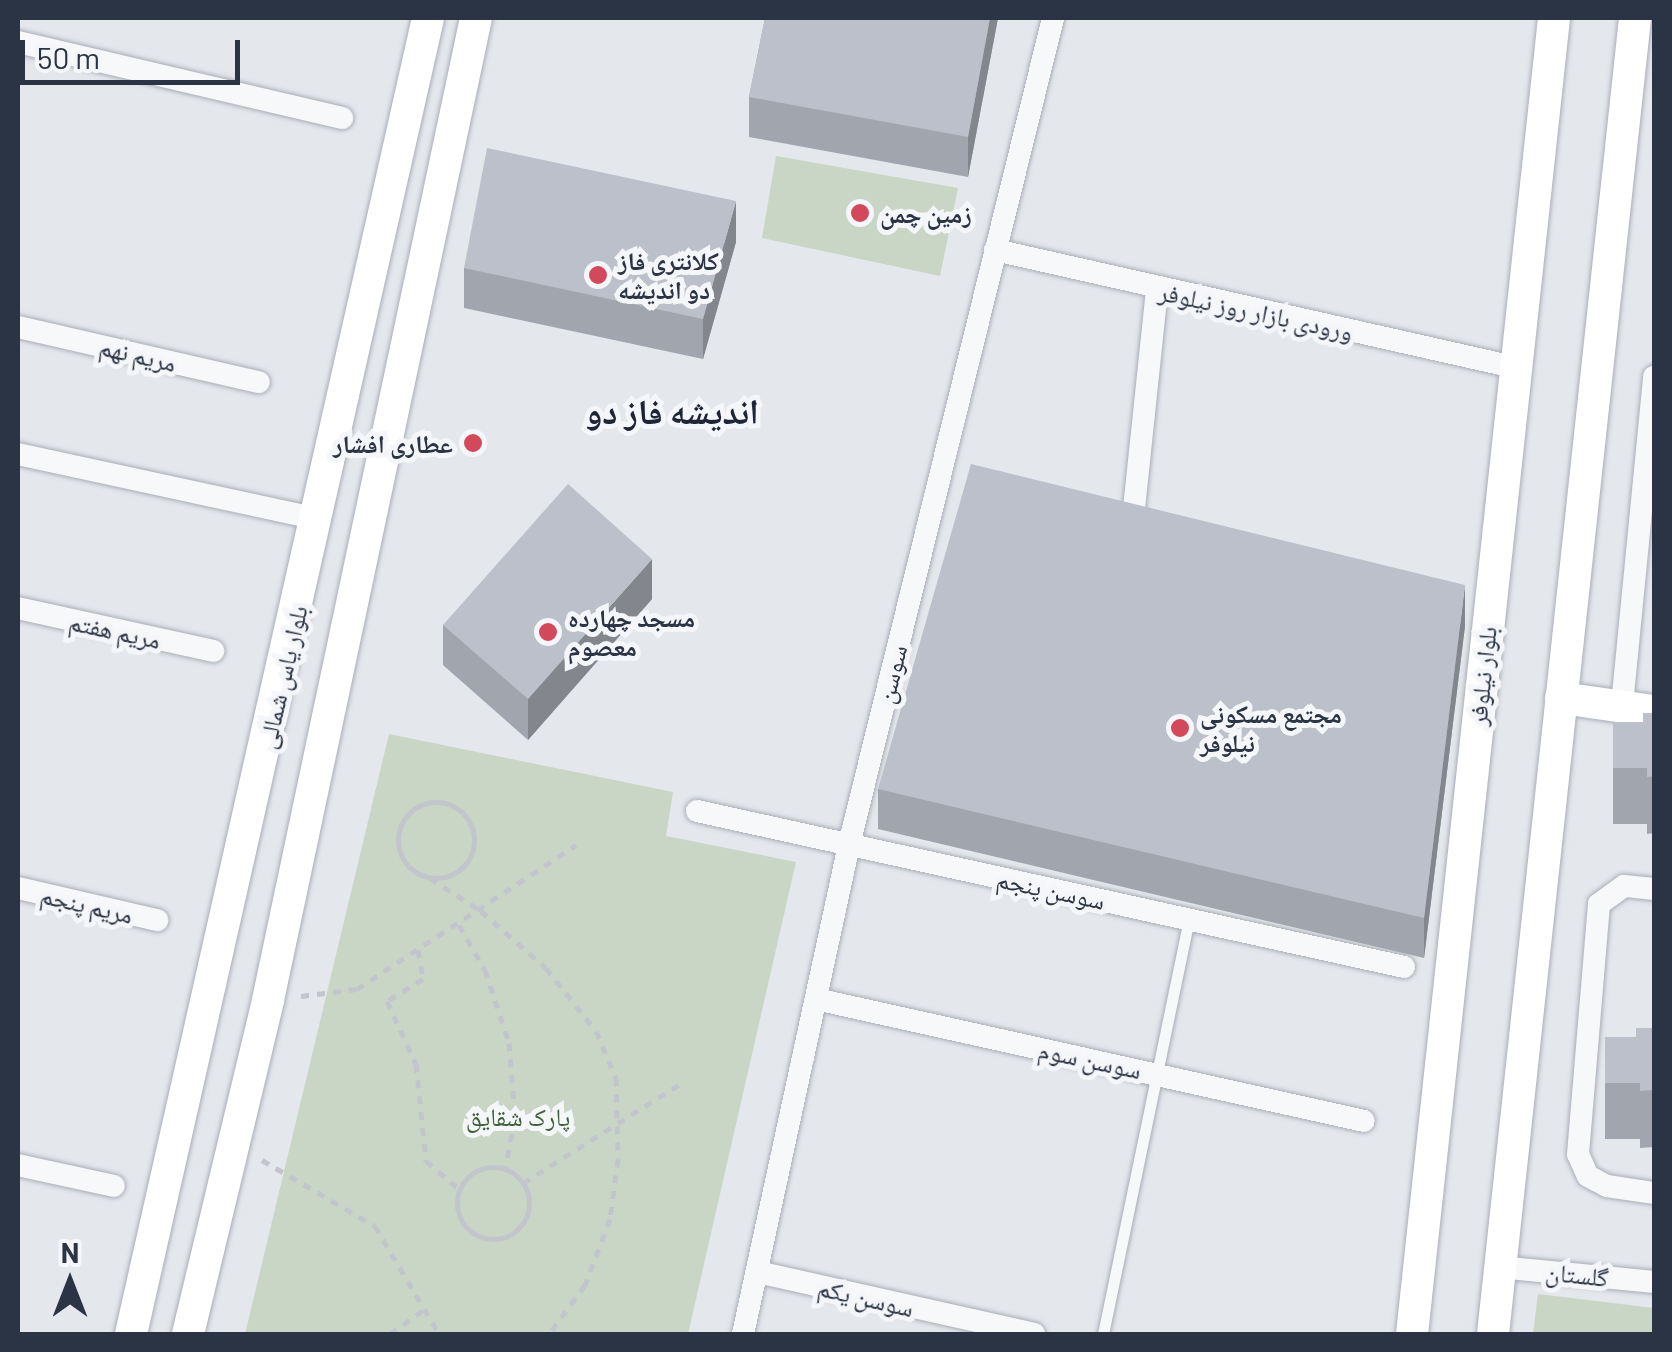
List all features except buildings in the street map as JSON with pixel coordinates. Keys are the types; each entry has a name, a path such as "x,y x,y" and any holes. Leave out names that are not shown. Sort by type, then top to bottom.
{"street":[{"name":"بلوار یاس شمالی","path":"131,1334 319,519 428,18"},
{"path":"188,1334 268,1000 476,18"},
{"name":"سوسن","path":"743,1334 849,845 1053,18"},
{"path":"1492,1334 1635,18"},
{"name":"بلوار نیلوفر","path":"1412,1334 1552,23"},
{"path":"18,42 342,118"},
{"name":"ورودی بازار روز نیلوفر","path":"995,250 1518,368"},
{"path":"1133,518 1157,289"},
{"name":"مریم نهم","path":"18,327 259,382"},
{"path":"1560,698 1638,708 1654,379"},
{"path":"18,454 370,530"},
{"name":"مریم هفتم","path":"18,608 213,651"},
{"name":"سوسن پنجم","path":"697,811 849,845 1112,894 1189,920 1404,967"},
{"path":"1654,889 1624,886 1599,904 1596,1046 1578,1154 1588,1176 1606,1186 1654,1192"},
{"name":"مریم پنجم","path":"18,888 157,920"},
{"name":"سوسن سوم","path":"816,999 1364,1121"},
{"path":"18,1165 114,1186"},
{"name":"گلستان","path":"1499,1267 1654,1282"},
{"name":"سوسن یکم","path":"758,1272 1034,1334"}],"lane":[{"path":"1103,1334 1189,920"}],"path":[{"path":"430,878 456,873 475,843 468,818 446,802 420,804 398,835 403,860 430,878 481,911 546,968 596,1031 616,1078 619,1123 614,1198 596,1263 549,1334"},
{"path":"268,1000 357,988 481,911 576,845"},
{"path":"459,925 485,970 509,1042 515,1118 505,1169"},
{"path":"418,950 423,979 386,1001 416,1064 426,1161 459,1189 463,1224 492,1240 513,1234 527,1216 523,1183 505,1169 476,1170 459,1189"},
{"path":"523,1183 685,1081"},
{"path":"235,1144 375,1226 439,1334"},
{"path":"390,1334 423,1310"}],"green space":[{"name":"زمین چمن","path":"776,156 958,188 940,276 762,238"},
{"name":"پارک شقایق","path":"389,734 673,792 666,836 796,862 688,1334 245,1334"},
{"path":"1538,1294 1654,1308 1654,1334 1533,1334"}],"place":[{"name":"زمین چمن","path":"860,213"},
{"name":"کلانتری فاز دو اندیشه","path":"598,275"},
{"name":"عطاری افشار","path":"473,443"},
{"name":"مسجد چهارده معصوم","path":"548,632"},
{"name":"مجتمع مسکونی نیلوفر","path":"1180,728"}],"district":[{"name":"اندیشه فاز دو","path":"672,410"}]}
